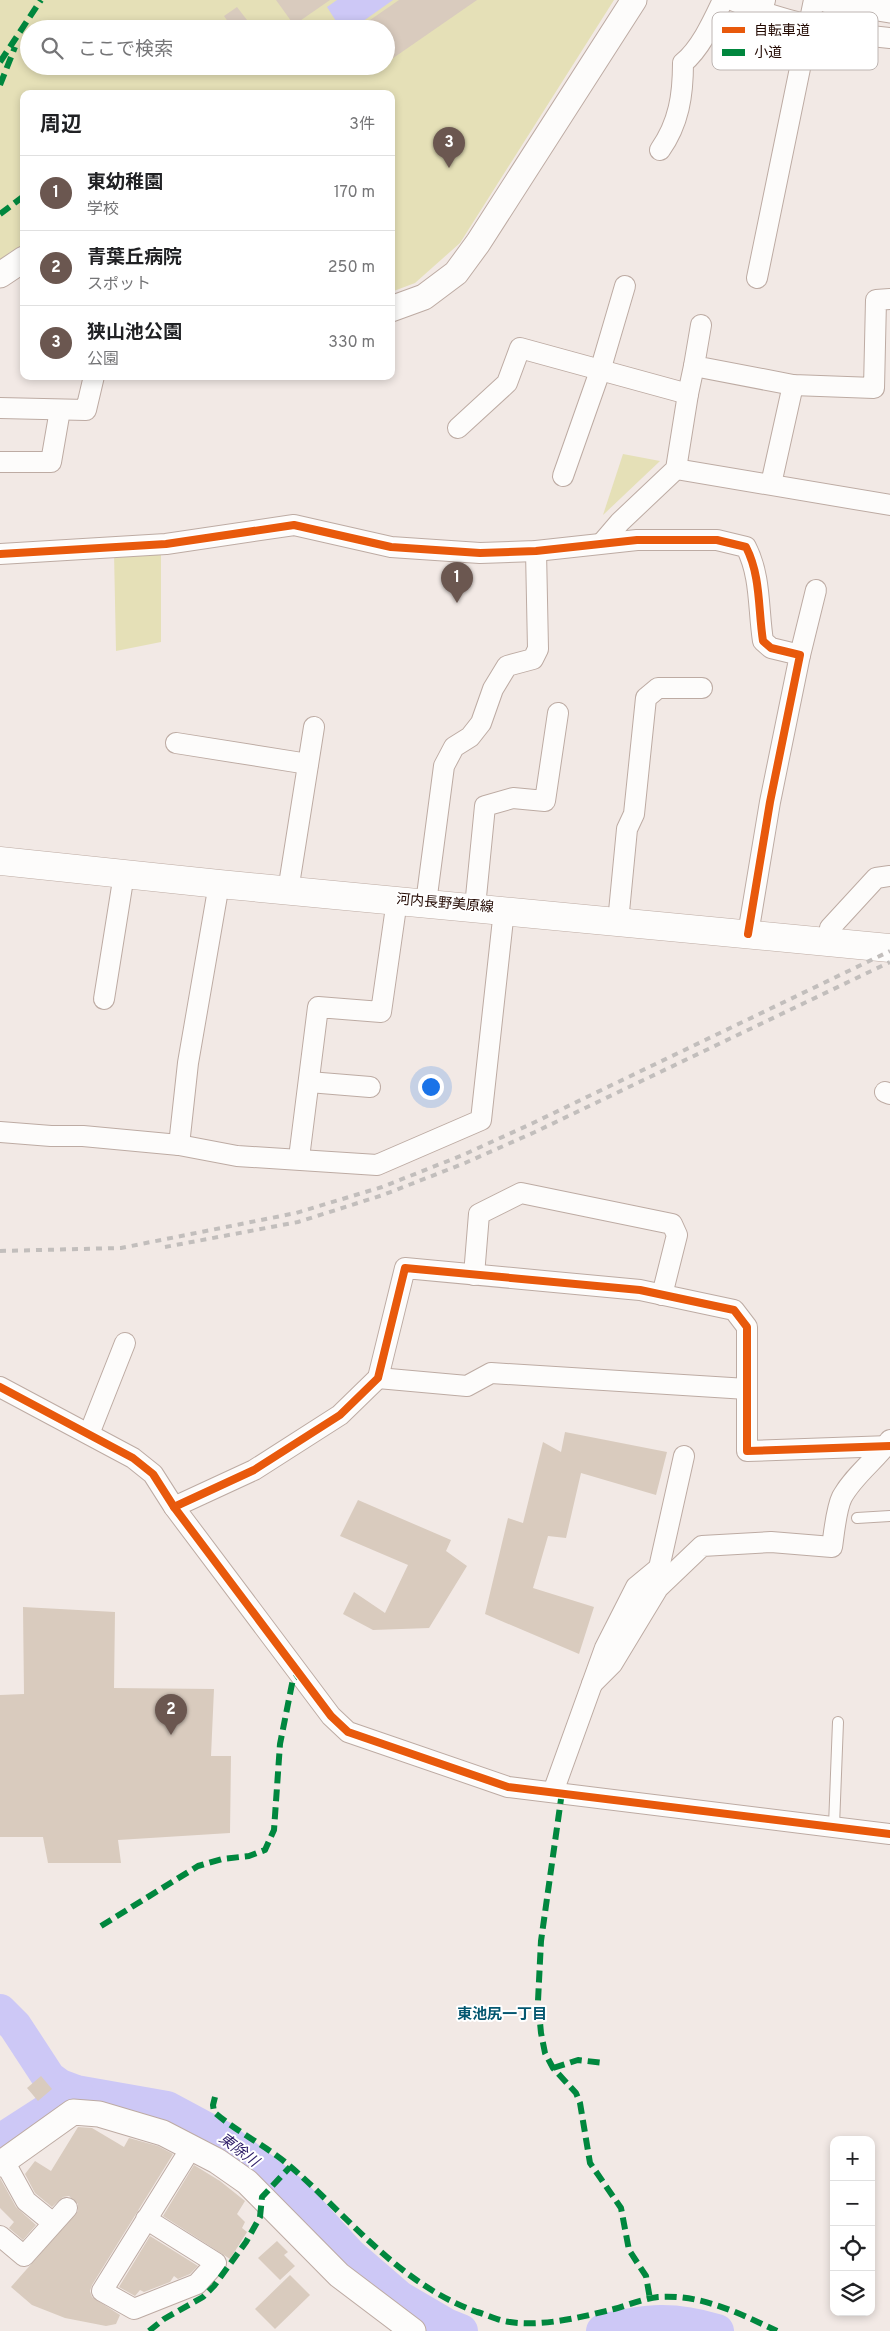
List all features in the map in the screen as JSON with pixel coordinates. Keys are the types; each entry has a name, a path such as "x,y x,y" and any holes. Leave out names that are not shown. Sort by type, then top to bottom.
{"main road":[{"name":"河内長野美原線","path":"0,861 219,884 476,907 890,948"}],"street":[{"path":"395,308 424,297 456,273 478,243 634,0"},
{"path":"717,12 723,0"},
{"path":"732,0 764,6 777,12"},
{"path":"828,0 890,10"},
{"path":"660,150 668,138 679,112 683,88 683,63 690,57 712,20"},
{"path":"756,278 801,70"},
{"path":"0,275 20,262"},
{"path":"563,476 600,371 625,286"},
{"path":"694,366 793,385 874,388 876,300 890,299"},
{"path":"602,543 620,522 676,469 700,325"},
{"path":"458,428 507,383 520,348 688,394"},
{"path":"0,408 86,410 93,380"},
{"path":"771,484 793,385"},
{"path":"0,462 51,462 60,410"},
{"path":"676,469 890,505"},
{"path":"0,554 166,544 294,526 390,547 480,552 536,551 637,540 716,540 746,547 752,559 758,589 763,641 771,648 800,655"},
{"path":"426,903 444,766 454,747 470,737 481,723 493,689 506,666 533,658 538,649 536,551"},
{"path":"748,934 770,802 800,655 816,590"},
{"path":"618,922 627,829 634,814 646,698 658,688 702,688"},
{"path":"476,907 485,806 513,798 544,801 558,713"},
{"path":"288,890 314,727"},
{"path":"176,742 308,764"},
{"path":"104,999 124,874"},
{"path":"828,942 830,928 876,878 890,876"},
{"path":"179,1145 188,1063 219,884"},
{"path":"299,1158 318,1007 381,1012 397,900"},
{"path":"0,1132 83,1136 179,1145 238,1156 299,1158 377,1165 481,1120 504,910"},
{"path":"309,1082 370,1087"},
{"path":"474,1275 479,1214 521,1193 672,1224 677,1235 662,1295"},
{"path":"174,1507 262,1465 340,1415 378,1378 405,1268 640,1290 734,1310 747,1327 747,1451 889,1444"},
{"path":"89,1434 125,1343"},
{"path":"378,1378 467,1386 490,1373 747,1389"},
{"path":"0,1387 89,1434 143,1465 153,1474 174,1507 331,1716 348,1732 508,1787 890,1834"},
{"path":"592,1684 612,1664 658,1588 702,1546 771,1542 832,1547 841,1498 860,1474 878,1458 889,1444"},
{"path":"553,1792 605,1648 636,1587 659,1568 684,1456"},
{"path":"53,2223 26,2201 2,2162 66,2116 81,2111 144,2126 217,2161 247,2182 339,2275 413,2331"},
{"path":"146,2219 216,2263 197,2284 134,2308 102,2291 146,2219 191,2148"},
{"path":"0,2236 24,2256 67,2208"}],"lane":[{"path":"857,1518 890,1516"},
{"path":"834,1826 838,1722"}],"shaded area":[{"path":"0,0 614,0 460,243 415,283 395,290 395,90 20,90 20,248 10,252 0,261"},
{"path":"337,0 393,0 365,20 335,20 327,7"},
{"path":"623,454 660,461 603,515"},
{"path":"161,549 161,642 116,651 114,552"}],"building":[{"path":"276,0 330,0 301,20 290,20"},
{"path":"399,0 477,0 395,57 395,20 370,20"},
{"path":"237,7 247,20 227,20 224,16"},
{"path":"565,1432 667,1452 656,1495 581,1473 566,1538 548,1536 533,1588 594,1607 579,1654 485,1614 508,1518 523,1523 543,1442 561,1452"},
{"path":"358,1500 451,1540 446,1551 467,1566 429,1628 373,1630 343,1614 354,1592 385,1613 408,1565 340,1536"},
{"path":"23,1607 115,1612 114,1688 214,1689 211,1756 231,1756 230,1833 118,1840 121,1863 48,1863 43,1837 0,1837 0,1695 24,1694"},
{"path":"41,2076 52,2089 38,2101 27,2088"},
{"path":"78,2127 92,2128 124,2147 129,2138 158,2146 173,2154 92,2285 90,2291 92,2297 120,2315 116,2324 106,2326 65,2318 32,2305 11,2287 78,2211 78,2204 69,2196 63,2197 52,2207 35,2193 25,2174 35,2161 51,2171"},
{"path":"194,2165 220,2181 245,2201 237,2214 245,2222 242,2228 247,2232 230,2259 163,2216"},
{"path":"0,2178 16,2207 36,2225 23,2240 9,2228 14,2222 0,2208"},
{"path":"150,2236 198,2266 190,2274 178,2279 174,2276 170,2282 144,2292 140,2290 135,2296 119,2287"},
{"path":"277,2241 288,2252 284,2255 295,2266 280,2280 258,2258"},
{"path":"290,2275 310,2295 275,2329 255,2309"}],"waterway":[{"name":"東除川","path":"0,2011 15,2026 49,2078 60,2086 76,2092 167,2108 221,2137 295,2195 349,2254 400,2298 446,2325 461,2331"},
{"path":"0,2141 76,2092"},
{"name":"東除川","path":"603,2331 660,2322 687,2324 717,2331"}],"railway":[{"path":"0,1251 121,1248 296,1213 382,1187 463,1155 533,1123 890,951"},
{"path":"165,1247 298,1222 383,1195 465,1163 535,1132 890,962"}],"marked path":[{"path":"28,20 41,0"},
{"path":"0,62 20,32"},
{"path":"0,85 15,47"},
{"path":"0,214 20,199"},
{"path":"101,1926 198,1866 222,1859 249,1856 265,1850 274,1830 280,1744 293,1679 300,1674"},
{"path":"562,1792 541,1941 538,2001 541,2033 545,2053 553,2068 576,2093 580,2103 590,2163 621,2208 629,2250 646,2276 650,2299"},
{"path":"553,2068 578,2060 604,2063"},
{"path":"215,2097 214,2112 291,2167 400,2268 423,2285 449,2300 477,2312 510,2322 536,2323 589,2315 652,2298 674,2297 719,2306 777,2331"},
{"path":"149,2331 164,2319 203,2297 214,2286 246,2242 260,2217 262,2197 290,2167"}],"cycle path":[{"path":"0,554 166,544 294,525 391,547 480,553 536,551 637,540 717,540 746,547 757,581 763,641 771,648 800,655 770,802 748,934"},
{"path":"174,1507 254,1470 340,1415 378,1378 405,1268 640,1290 734,1310 747,1327 747,1451 890,1446"},
{"path":"0,1387 133,1458 153,1474 174,1507 331,1716 348,1732 508,1787 890,1834"}],"place":[{"name":"狭山池公園","path":"449,168"},
{"name":"東幼稚園","path":"457,603"},
{"name":"青葉丘病院","path":"171,1735"}],"district":[{"name":"東池尻一丁目","path":"502,2015"}]}
